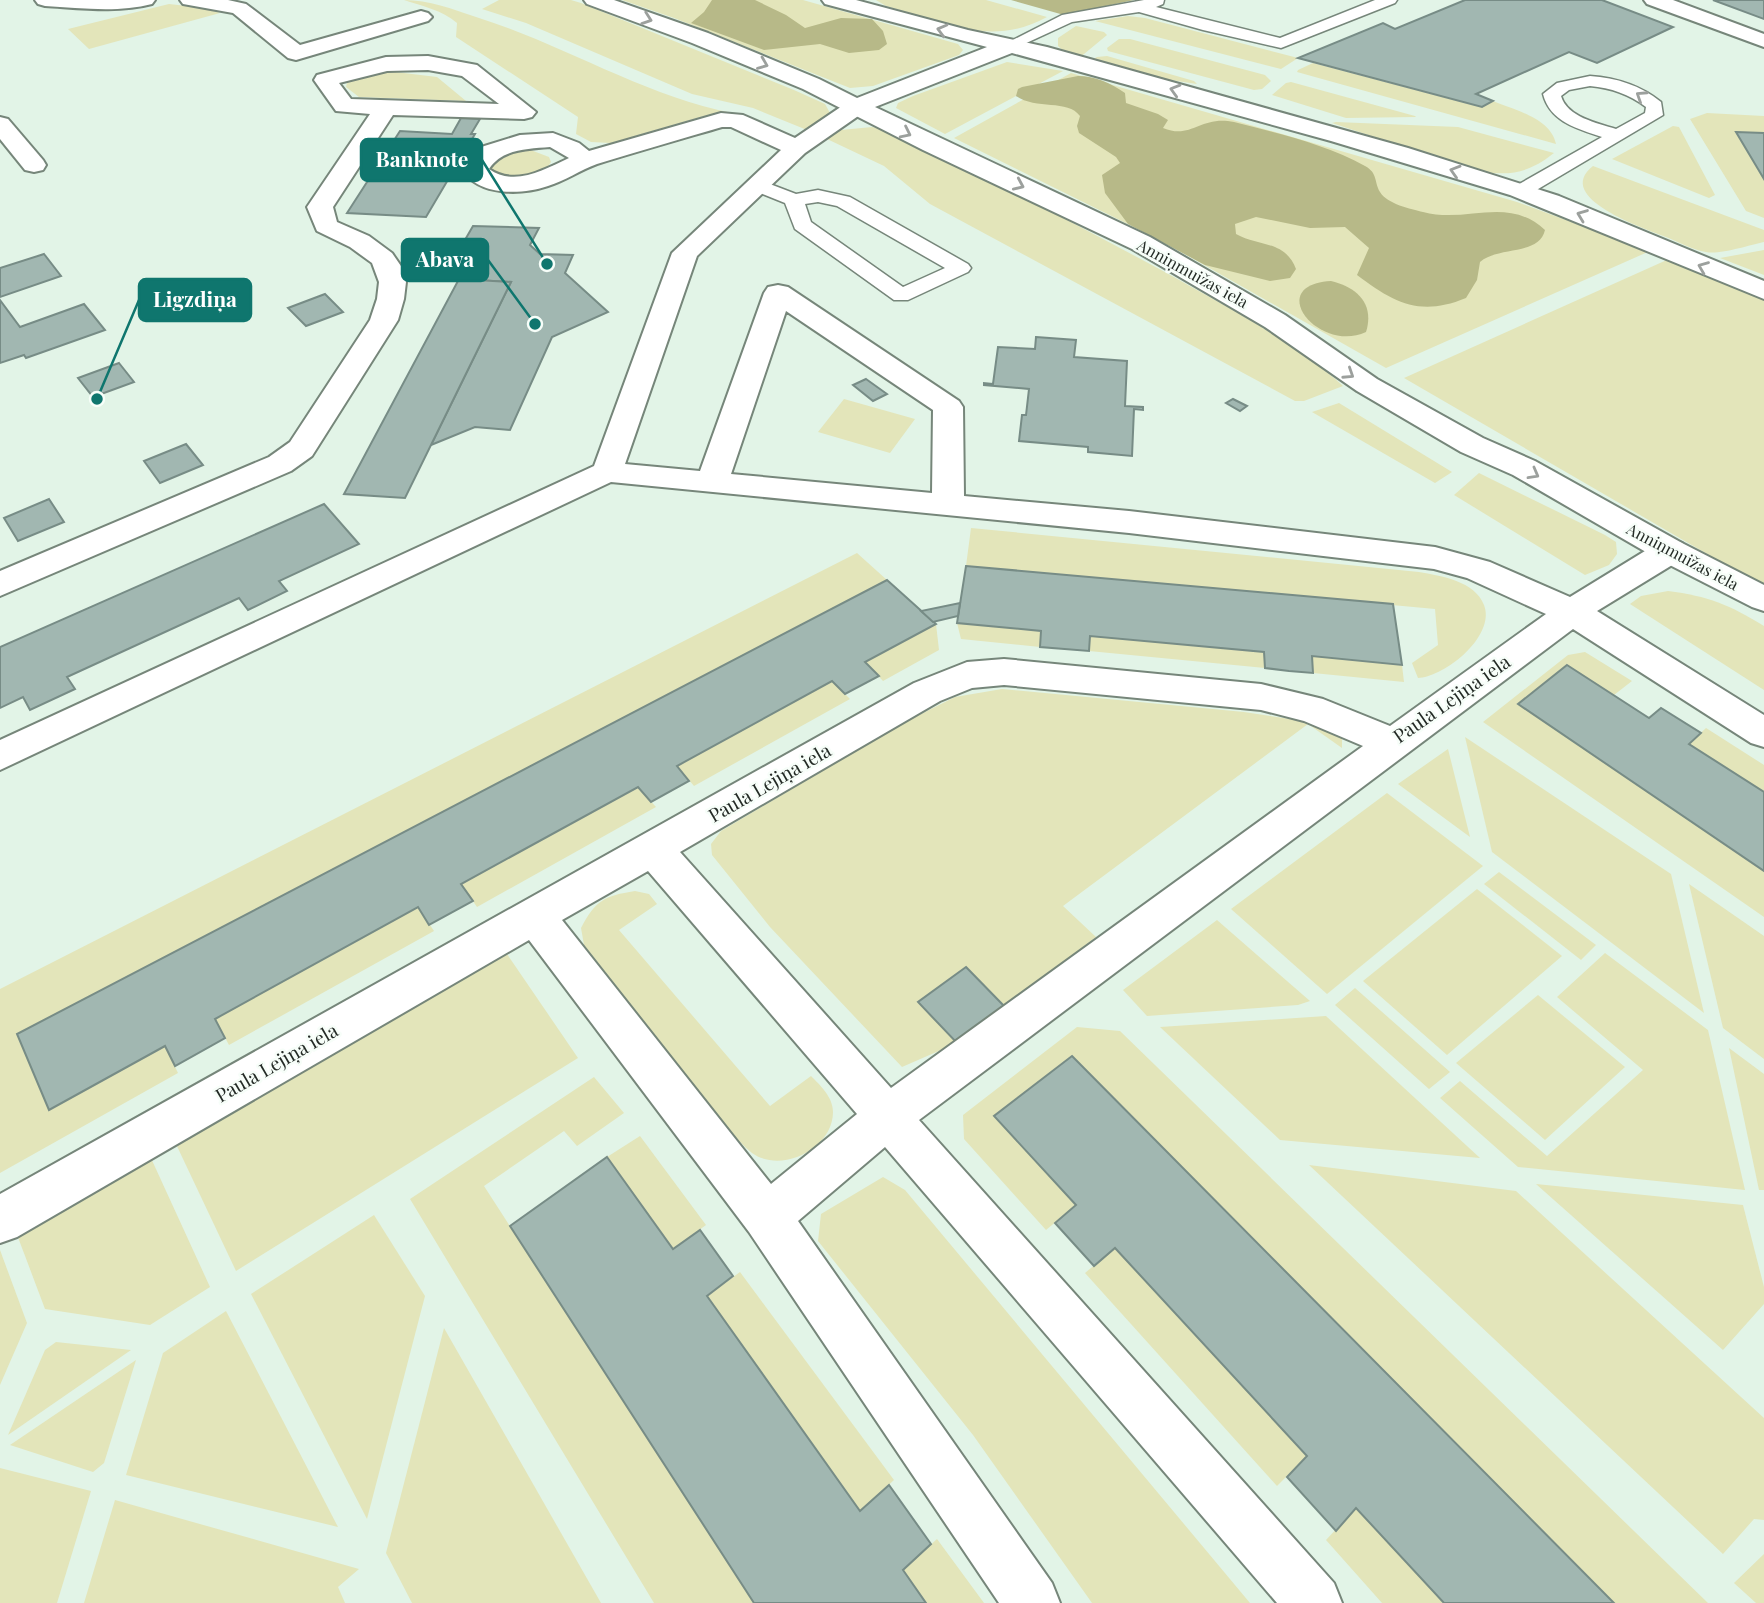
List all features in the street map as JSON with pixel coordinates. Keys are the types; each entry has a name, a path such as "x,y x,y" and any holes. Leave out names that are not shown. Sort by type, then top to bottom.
{"street":[{"path":"45,0 100,3 145,0"},
{"path":"190,0 239,8 296,54 421,17"},
{"name":"Anniņmuižas iela","path":"594,0 725,48 811,84 1141,243 1275,321 1367,385 1472,445 1524,468 1670,551 1764,599"},
{"path":"834,0 1039,52 1521,191 1764,291"},
{"path":"1654,0 1764,41"},
{"path":"607,472 685,253 797,148 856,107 1009,46"},
{"path":"428,63 469,70 524,112 468,110 385,109 344,106 325,80 386,64 428,63"},
{"path":"0,584 239,483 280,464 301,449 384,320 393,296 394,283 386,259 366,244 326,226 320,207 385,109"},
{"path":"585,160 721,120 735,120 797,148"},
{"path":"0,124 34,165"},
{"path":"712,482 778,293 948,407 948,505"},
{"path":"0,756 607,472 948,505 1435,558 1470,567 1572,612 1764,733"},
{"name":"Paula Lejiņa iela","path":"0,1220 927,692 967,675 1004,672 1261,697 1345,721 1392,744 1598,593 1670,551"},
{"path":"767,1217 887,1117 1392,744"},
{"path":"652,848 1314,1603"},
{"path":"534,915 767,1217 1032,1603"}],"lane":[{"path":"1009,46 1068,18 1140,7 1161,0"},
{"path":"1140,7 1209,27 1281,43 1390,0"},
{"path":"1521,191 1654,115 1655,106 1646,97 1630,89 1591,81 1559,87 1552,94 1552,103 1560,112 1617,136"},
{"path":"757,185 794,200 818,196 843,201 961,268 901,296 802,225 794,200"}],"green space":[{"path":"404,0 431,3 508,28 634,82 699,105 732,113 704,116 611,143 591,142 576,134 578,117 456,37 457,23 432,9"},
{"path":"499,0 571,0 581,3 794,90 825,104 830,113 807,130 753,108 692,94 526,23 482,9"},
{"path":"622,0 803,0 958,44 963,50 959,55 873,86 850,88"},
{"path":"712,0 755,0 805,28 841,18 872,19 883,31 887,44 879,50 849,53 820,44 764,50 691,23 704,12"},
{"path":"876,0 986,0 1047,17 1006,31 987,31 948,25 886,6"},
{"path":"1011,0 1134,0 1064,15"},
{"path":"169,4 205,8 220,13 89,49 68,29"},
{"path":"1128,16 1145,18 1298,58 1281,69 1095,21"},
{"path":"1076,26 1107,35 1078,59 1058,46 1058,38"},
{"path":"1119,39 1130,39 1265,75 1271,81 1262,89 1254,90 1108,51 1107,48"},
{"path":"1107,56 1197,84 1137,75 1089,62 1097,57"},
{"path":"1007,62 1063,71 945,134 896,108 898,103 913,96"},
{"path":"1313,63 1481,107 1493,101 1539,121 1553,135 1556,144 1297,72"},
{"path":"387,71 437,77 466,101 359,97 346,87 354,78"},
{"path":"1071,73 1517,202 1650,251 1386,368 1160,240 954,138"},
{"path":"1078,76 1097,79 1120,89 1125,93 1126,103 1168,120 1163,128 1182,131 1222,121 1267,130 1318,145 1365,166 1374,175 1383,196 1400,205 1439,215 1486,212 1516,214 1545,230 1535,244 1497,254 1480,262 1477,280 1466,298 1435,306 1408,304 1396,300 1357,275 1369,248 1345,227 1310,228 1256,217 1235,224 1236,234 1285,253 1296,269 1290,278 1270,281 1205,265 1128,224 1105,193 1102,175 1120,163 1116,157 1079,133 1077,126 1080,116 1075,111 1060,106 1033,103 1016,96 1018,89 1022,87"},
{"path":"1291,82 1416,117 1346,118 1272,95"},
{"path":"1707,113 1764,116 1764,133 1736,133 1764,179 1764,218 1746,211 1690,119"},
{"path":"1332,123 1458,127 1554,153 1518,172 1477,171"},
{"path":"1673,126 1679,127 1715,195 1709,198 1612,159"},
{"path":"872,127 882,129 988,180 1163,271 1280,339 1343,386 1304,401 1295,401 930,204 884,166 827,139 841,130"},
{"path":"528,149 549,157 551,162 545,171 507,180 487,170 492,159"},
{"path":"1593,166 1764,230 1764,242 1712,253 1691,248 1623,219 1593,200 1584,189 1584,178"},
{"path":"1764,250 1764,275 1720,258"},
{"path":"1669,259 1764,298 1764,587 1404,378"},
{"path":"1331,281 1348,287 1361,298 1368,313 1366,332 1348,336 1331,334 1316,327 1305,316 1300,305 1301,294 1311,285"},
{"path":"844,399 915,419 890,453 818,432"},
{"path":"1339,403 1452,472 1435,483 1312,412"},
{"path":"1479,473 1605,535 1616,542 1617,554 1609,565 1585,575 1454,495"},
{"path":"971,528 1437,575 1473,590 1484,605 1486,617 1483,629 1466,653 1441,671 1418,678 1412,663 1438,645 1435,609 966,566"},
{"path":"857,553 887,580 18,1034 165,1046 178,1073 0,1173 0,989"},
{"path":"1668,591 1718,602 1764,626 1764,690 1630,604 1641,596"},
{"path":"957,623 1041,631 1040,647 961,639"},
{"path":"936,624 939,650 883,681 865,662"},
{"path":"1090,636 1264,652 1265,668 1089,651"},
{"path":"1585,652 1632,681 1614,695 1567,665 1519,704 1764,871 1764,917 1483,722 1568,655"},
{"path":"1312,656 1402,665 1404,682 1313,673"},
{"path":"832,681 850,699 694,786 677,766"},
{"path":"1002,689 1244,712 1323,724 1339,731 1342,748 1308,724 1063,906 1096,937 1005,1007 966,967 919,1001 957,1043 902,1067 770,927 712,855 711,844 721,831 903,723 955,697"},
{"path":"1706,728 1764,765 1764,792 1689,744"},
{"path":"1465,737 1671,874 1704,1013 1492,852"},
{"path":"1448,749 1470,837 1398,784"},
{"path":"638,787 656,807 477,907 461,884"},
{"path":"1387,793 1483,866 1327,994 1231,909"},
{"path":"1499,872 1596,945 1581,960 1484,884"},
{"path":"1689,884 1764,936 1764,1059 1723,1028"},
{"path":"1477,889 1562,956 1447,1055 1363,981"},
{"path":"635,891 649,894 657,904 619,930 770,1106 811,1076 825,1092 831,1101 833,1112 831,1125 815,1147 790,1159 777,1161 752,1153 729,1129 584,945 581,928 591,911 608,898"},
{"path":"418,907 434,931 229,1045 215,1019"},
{"path":"1217,920 1310,1001 1298,1005 1147,1016 1123,990"},
{"path":"505,951 578,1058 236,1271 175,1142"},
{"path":"1605,953 1708,1030 1745,1190 1518,1167 1440,1098 1460,1081 1547,1156 1643,1070 1557,997"},
{"path":"1355,988 1450,1072 1429,1089 1335,1005"},
{"path":"1538,995 1625,1067 1545,1140 1456,1063"},
{"path":"1326,1016 1480,1158 1280,1140 1160,1027"},
{"path":"1077,1027 1120,1031 1708,1603 1614,1603 1072,1056 994,1116 1076,1205 1046,1230 964,1139 963,1115"},
{"path":"1729,1048 1764,1074 1764,1190 1759,1190"},
{"path":"594,1077 624,1113 577,1146 564,1131 484,1186 754,1603 654,1603 410,1199"},
{"path":"640,1136 706,1225 673,1249 607,1157"},
{"path":"150,1156 210,1287 150,1325 45,1309 16,1232"},
{"path":"1309,1165 1516,1191 1764,1418 1764,1520 1754,1519 1723,1554"},
{"path":"883,1177 905,1190 1250,1603 1092,1603 973,1435 818,1241 821,1214"},
{"path":"1536,1184 1743,1205 1764,1287 1764,1304 1723,1350"},
{"path":"374,1215 425,1296 367,1519 251,1294"},
{"path":"1115,1248 1307,1456 1277,1486 1085,1273"},
{"path":"0,1250 27,1323 0,1385"},
{"path":"740,1272 894,1480 860,1511 707,1296"},
{"path":"226,1311 338,1527 126,1475 163,1353"},
{"path":"444,1328 601,1603 412,1603 386,1553"},
{"path":"56,1342 131,1350 8,1435 45,1350"},
{"path":"136,1360 104,1463 93,1472 10,1445"},
{"path":"0,1468 91,1491 57,1603 0,1603"},
{"path":"115,1500 359,1569 338,1587 345,1603 84,1603"},
{"path":"1356,1508 1444,1603 1382,1603 1326,1540"},
{"path":"937,1539 984,1603 926,1603 903,1570"},
{"path":"1764,1554 1764,1603 1756,1603 1734,1583"}],"building":[{"path":"1465,0 1602,0 1673,27 1597,63 1569,52 1476,94 1493,101 1482,107 1298,58 1383,23 1395,29"},
{"path":"1713,0 1764,0 1764,19"},
{"path":"461,118 480,119 471,134 475,134 426,217 347,213 400,131 452,134"},
{"path":"1736,132 1764,133 1764,179 1758,169"},
{"path":"473,226 539,228 530,245 540,254 573,255 565,273 608,312 552,337 510,430 475,427 431,445 511,282 443,278"},
{"path":"44,254 61,276 0,297 0,268"},
{"path":"459,279 511,282 405,498 344,494"},
{"path":"325,294 343,312 306,326 288,308"},
{"path":"0,300 20,327 84,304 105,330 26,358 24,355 0,363"},
{"path":"1036,337 1076,340 1074,357 1127,361 1125,406 1143,407 1143,410 1134,409 1132,456 1088,452 1088,447 1019,441 1029,389 984,383 993,384 998,347 1035,349"},
{"path":"119,363 134,382 93,397 78,378"},
{"path":"866,379 887,394 873,401 853,385"},
{"path":"1233,399 1247,406 1240,411 1226,403"},
{"path":"186,444 203,465 160,483 144,461"},
{"path":"49,499 64,522 18,541 4,518"},
{"path":"324,504 359,544 279,581 287,591 248,610 239,598 67,677 75,689 30,710 23,697 0,708 0,647"},
{"path":"966,566 1393,604 1402,665 1312,656 1313,673 1289,671 1265,668 1264,652 1090,636 1089,651 1040,647 1041,631 957,623"},
{"path":"887,580 936,624 865,662 879,676 845,694 832,681 677,766 689,781 651,802 638,787 461,884 473,901 429,925 418,907 215,1019 225,1038 175,1066 165,1046 49,1110 17,1034"},
{"path":"960,603 958,616 933,622 921,611"},
{"path":"1567,665 1649,718 1661,708 1701,733 1689,744 1764,792 1764,871 1518,704"},
{"path":"966,967 1005,1007 957,1043 918,1002"},
{"path":"1072,1056 1614,1603 1444,1603 1356,1508 1336,1531 1287,1477 1307,1456 1115,1248 1094,1266 1055,1223 1076,1205 994,1116"},
{"path":"607,1157 673,1249 700,1230 733,1276 707,1296 860,1511 889,1485 931,1544 903,1570 926,1603 754,1603 510,1226"}],"place":[{"name":"Banknote","path":"547,264"},
{"name":"Abava","path":"535,324"},
{"name":"Ligzdiņa","path":"97,399"}]}
